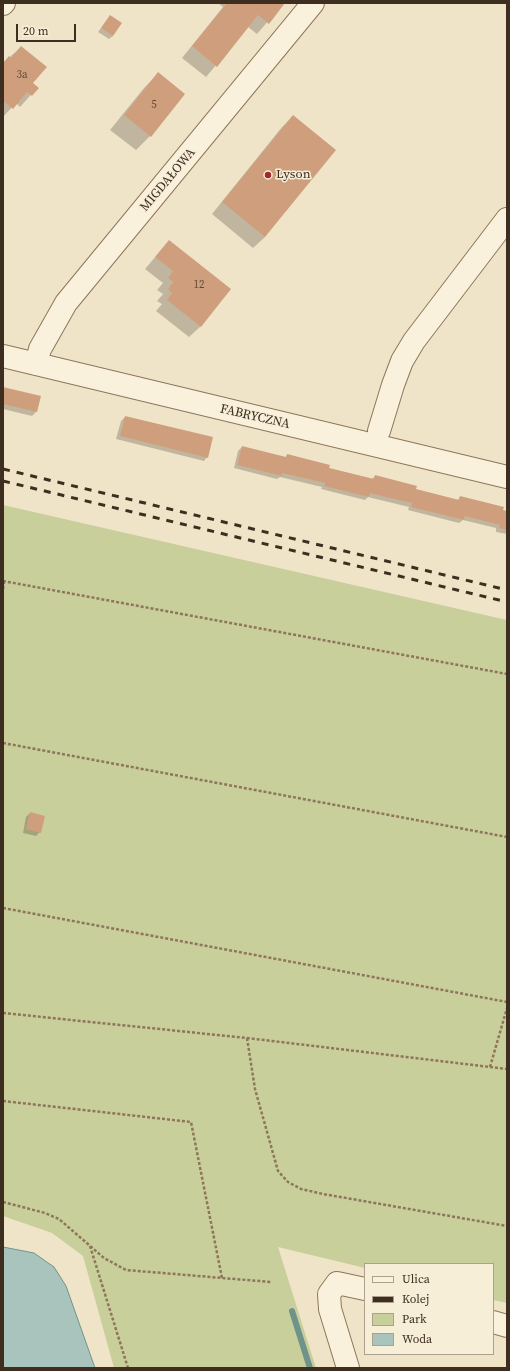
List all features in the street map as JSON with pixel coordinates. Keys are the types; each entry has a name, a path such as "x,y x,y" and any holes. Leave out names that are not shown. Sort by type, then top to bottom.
{"street":[{"name":"MIGDAŁOWA","path":"36,364 40,349 66,303 313,3"},
{"path":"379,431 402,361 414,341 507,219"},
{"name":"FABRYCZNA","path":"3,356 507,477"},
{"path":"348,1368 330,1309 329,1294 337,1283 364,1289"},
{"path":"494,1322 507,1326"}],"path":[{"path":"3,589 4,581 507,674"},
{"path":"3,743 507,837"},
{"path":"3,908 507,1002"},
{"path":"490,1067 507,1008"},
{"path":"3,1013 247,1038 507,1069"},
{"path":"247,1038 255,1090 278,1172 288,1182 301,1188 323,1194 507,1226"},
{"path":"3,1101 191,1122 222,1278"},
{"path":"3,1202 38,1211 59,1220 104,1258 126,1270 271,1282"},
{"path":"90,1246 128,1368"}],"green space":[{"path":"3,505 507,620 507,1303 494,1300 494,1263 364,1263 364,1268 278,1247 316,1368 114,1368 83,1256 52,1233 3,1216"}],"water":[{"path":"3,1247 34,1253 54,1267 66,1286 95,1368 3,1368"}],"building":[{"path":"227,3 285,3 269,24 258,15 217,67 192,46"},
{"path":"110,15 122,23 113,36 101,28"},
{"path":"21,46 47,67 33,83 39,88 32,96 27,92 13,109 3,101 3,63 9,56 11,58"},
{"path":"158,72 185,94 151,137 124,115"},
{"path":"293,115 336,150 265,237 222,202"},
{"path":"169,240 231,289 201,327 167,300 172,293 168,289 173,282 168,278 173,271 155,257"},
{"path":"3,387 41,396 37,412 3,404"},
{"path":"125,416 213,437 208,458 120,436"},
{"path":"242,446 286,457 287,454 330,465 329,468 374,479 375,475 417,486 416,489 459,500 460,496 504,507 503,510 507,511 507,530 499,528 500,525 465,516 464,520 411,507 412,503 370,493 369,497 324,486 325,483 282,473 282,476 237,465"},
{"path":"30,812 45,816 41,833 26,829"}],"waterway":[{"path":"292,1311 310,1368"}],"railway":[{"path":"3,469 507,590"},
{"path":"3,481 507,602"}],"place":[{"name":"Lyson","path":"268,175"}]}
